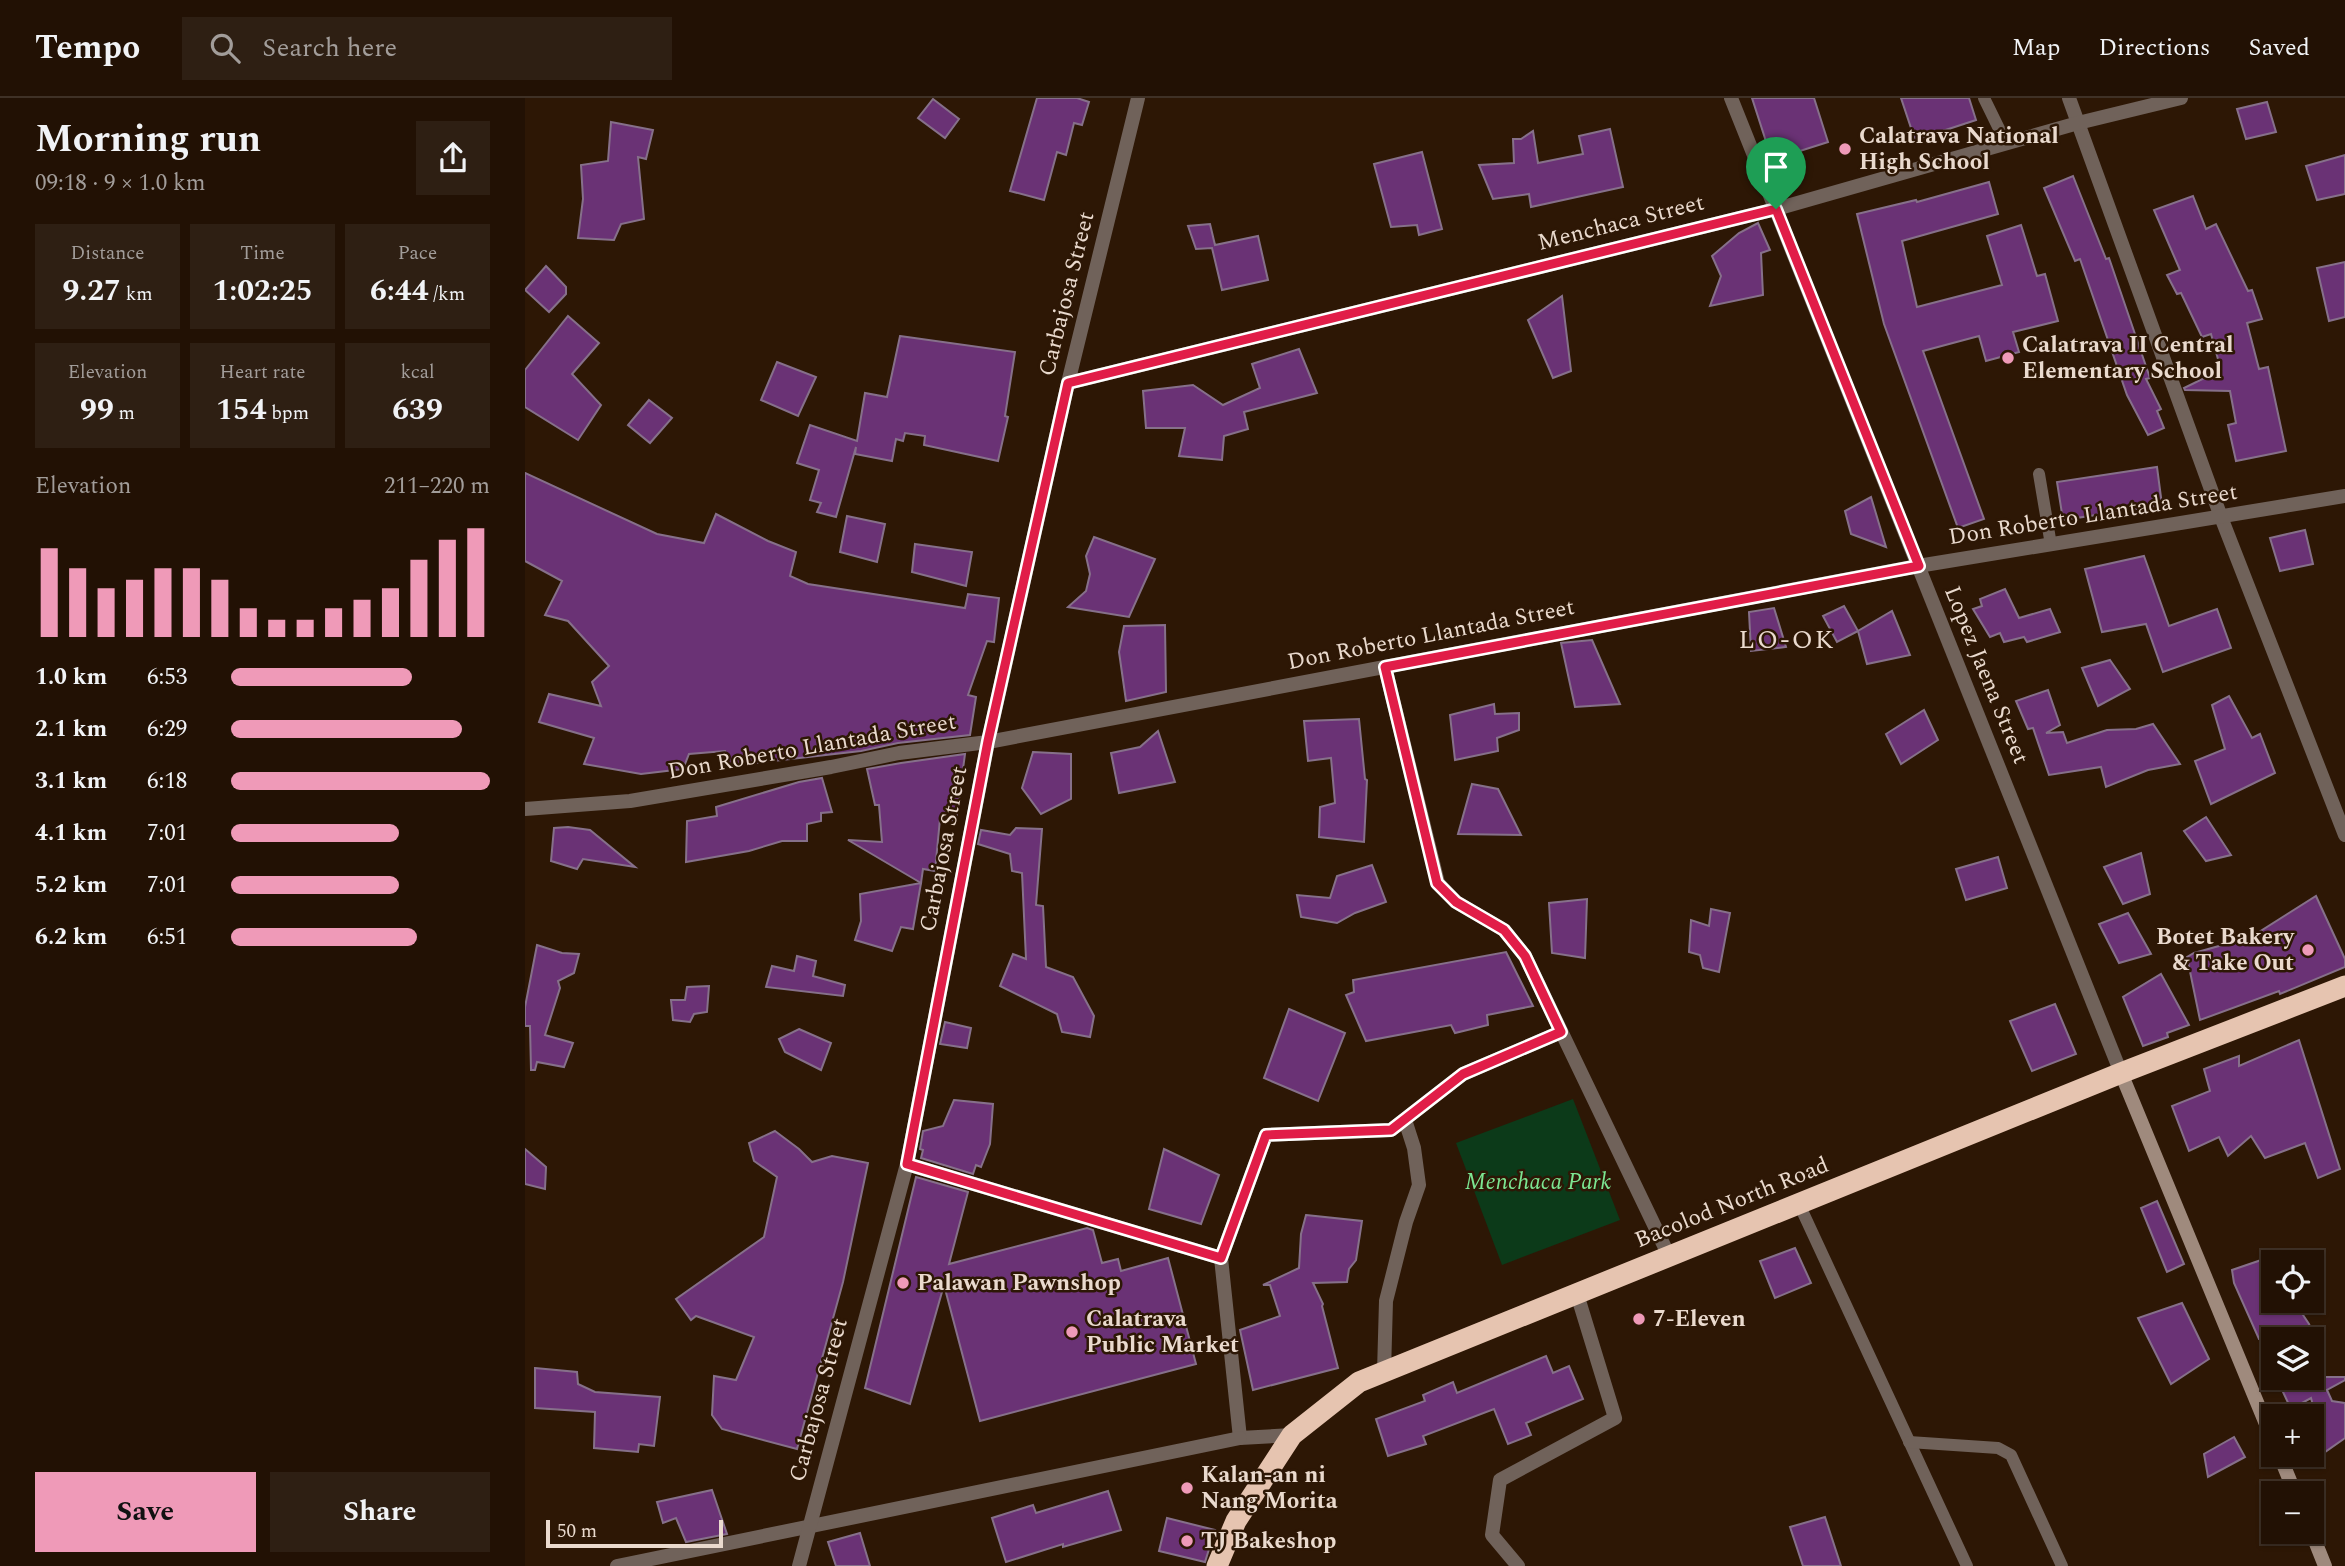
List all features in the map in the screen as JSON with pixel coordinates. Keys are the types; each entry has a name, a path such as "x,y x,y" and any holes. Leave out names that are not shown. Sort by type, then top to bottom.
{"highway":[{"name":"Bacolod North Road","path":"1217,1566 1236,1521 1292,1435 1359,1382 2121,1073 2345,986"}],"main road":[{"path":"2121,1073 2261,1412"},
{"path":"2316,1544 2325,1566"}],"street":[{"name":"Carbajosa Street","path":"799,1566 907,1164 988,741 1068,383 1138,98"},
{"name":"Lopez Jaena Street","path":"1731,98 2121,1073"},
{"path":"2069,98 2221,517 2345,835"},
{"name":"Menchaca Street","path":"1068,383 1776,209 2078,123 2181,98"},
{"name":"Don Roberto Llantada Street","path":"525,809 630,801 899,753 988,741 1919,566 2345,496"},
{"path":"1385,667 1437,883 1456,902 1504,930 1525,956 1669,1256"},
{"path":"1240,1438 1221,1258 1266,1135 1391,1130 1463,1074 1561,1032"},
{"path":"1384,1372 1386,1301 1406,1222 1419,1185 1414,1147 1405,1120"},
{"path":"907,1164 1221,1258"},
{"path":"1518,1566 1492,1535 1500,1480 1615,1418 1577,1294"},
{"path":"617,1566 1240,1438 1292,1435"}],"lane":[{"path":"1985,98 2006,143"},
{"path":"2039,474 2051,544"},
{"path":"1799,1204 1967,1566"},
{"path":"1909,1442 1998,1448 2011,1455 2062,1566"}],"green space":[{"name":"Menchaca Park","path":"1573,1099 1620,1220 1502,1265 1456,1143"}],"building":[{"path":"1037,98 1077,98 1089,102 1082,125 1074,123 1066,155 1057,152 1044,200 1010,191"},
{"path":"1752,98 1814,98 1828,142 1772,160"},
{"path":"1901,98 1969,98 1976,120 1915,140"},
{"path":"933,99 959,119 945,138 918,118"},
{"path":"2267,102 2276,132 2246,139 2237,109"},
{"path":"611,122 653,130 646,159 638,157 644,219 621,224 614,240 578,238 583,199 581,165 608,161"},
{"path":"1610,129 1623,187 1531,207 1529,194 1493,199 1479,165 1514,163 1513,139 1521,139 1533,131 1538,163 1583,154 1579,136"},
{"path":"1422,152 1442,229 1419,235 1417,225 1391,227 1374,164"},
{"path":"2345,155 2345,194 2317,200 2306,166"},
{"path":"2073,176 2106,259 2109,258 2150,378 2146,379 2161,409 2157,411 2164,428 2148,435 2127,395 2080,259 2075,261 2044,188"},
{"path":"1989,182 1998,214 1902,241 1917,307 2002,285 1987,236 2021,225 2037,276 2045,274 2058,321 2013,332 2019,352 1986,361 1979,336 1923,351 1984,519 1958,528 1884,324 1857,214 1916,200 1917,202"},
{"path":"2193,196 2206,229 2216,224 2248,291 2252,290 2262,319 2247,323 2259,369 2268,367 2286,451 2236,461 2228,425 2236,423 2230,391 2184,388 2221,370 2211,334 2202,337 2181,293 2177,294 2167,275 2180,270 2154,210"},
{"path":"1758,223 1770,250 1761,253 1763,295 1710,306 1721,276 1712,256 1739,233"},
{"path":"1210,224 1215,245 1258,236 1268,280 1222,290 1212,248 1196,249 1188,226"},
{"path":"2345,262 2345,317 2329,321 2317,268"},
{"path":"546,266 566,287 566,294 549,312 525,290"},
{"path":"1562,296 1571,371 1553,378 1528,320"},
{"path":"568,316 599,343 572,374 601,405 578,440 525,407 525,370"},
{"path":"900,336 1015,352 1005,416 1008,417 998,461 924,445 925,436 905,433 903,441 896,439 892,461 855,454 856,447 836,517 817,512 821,503 810,500 819,470 797,463 810,425 857,441 865,393 887,397"},
{"path":"1299,349 1317,393 1244,412 1248,429 1224,436 1222,460 1179,456 1185,428 1146,428 1143,391 1193,385 1223,405 1260,388 1252,364"},
{"path":"777,362 816,377 798,416 761,400"},
{"path":"649,400 672,418 650,443 628,425"},
{"path":"2157,467 2162,505 2063,520 2057,482"},
{"path":"525,473 657,534 704,543 716,514 796,552 790,576 808,584 965,608 968,594 999,598 994,642 987,641 968,695 976,697 970,735 729,766 725,751 689,754 683,769 641,774 584,764 594,738 539,722 549,694 601,706 592,682 609,666 568,621 545,615 562,581 525,561"},
{"path":"1871,497 1886,547 1851,534 1845,511"},
{"path":"847,516 885,524 877,562 840,552"},
{"path":"2305,530 2313,564 2280,571 2270,538"},
{"path":"1094,537 1155,559 1129,617 1068,607 1086,591 1090,574 1086,556"},
{"path":"915,544 972,552 966,586 912,572"},
{"path":"2144,556 2169,626 2217,609 2231,648 2163,672 2146,624 2102,632 2085,569"},
{"path":"2005,589 2019,618 2050,609 2060,632 2027,642 2024,637 2004,642 2000,633 1990,637 1973,609 1982,606 1980,599"},
{"path":"1844,606 1858,631 1837,642 1823,616"},
{"path":"1774,608 1786,647 1751,651 1749,612"},
{"path":"1892,611 1910,655 1867,664 1858,631"},
{"path":"1165,625 1166,692 1126,701 1119,652 1124,626"},
{"path":"1592,640 1620,704 1575,707 1561,643"},
{"path":"2110,660 2130,689 2098,706 2082,668"},
{"path":"2048,690 2060,725 2046,733 2063,732 2067,743 2107,730 2136,729 2153,724 2180,764 2148,770 2106,787 2101,767 2049,775 2033,728 2028,729 2016,701"},
{"path":"2229,696 2252,738 2260,734 2275,773 2211,804 2195,761 2225,749 2212,705"},
{"path":"1494,704 1495,714 1519,713 1519,730 1497,738 1498,751 1455,760 1450,715"},
{"path":"1924,710 1938,740 1901,764 1886,734"},
{"path":"1359,719 1367,780 1364,842 1319,837 1320,807 1335,803 1331,758 1308,761 1304,721"},
{"path":"1158,731 1175,782 1119,793 1111,753 1140,747"},
{"path":"1033,752 1071,754 1071,799 1041,814 1022,788"},
{"path":"965,754 956,821 940,819 935,871 923,869 921,883 848,840 882,842 879,805 875,805 867,769"},
{"path":"822,778 832,812 821,813 821,821 807,824 807,841 782,841 749,851 686,862 687,821 717,816 716,807 799,782"},
{"path":"1472,784 1498,789 1521,835 1458,834"},
{"path":"2206,817 2231,855 2206,861 2184,831"},
{"path":"554,828 590,830 635,867 583,859 577,869 551,861"},
{"path":"1016,828 1042,829 1036,905 1043,906 1046,967 1073,977 1094,1016 1090,1037 1062,1032 1057,1014 1000,986 1013,954 1026,959 1022,873 1012,871 1010,854 978,844 981,830 1010,835"},
{"path":"2141,853 2150,894 2123,904 2104,867"},
{"path":"1998,857 2007,888 1966,900 1956,869"},
{"path":"1372,865 1386,902 1355,913 1337,923 1301,917 1297,895 1330,898 1337,876"},
{"path":"921,883 913,929 901,927 892,951 855,940 861,921 860,894"},
{"path":"2316,896 2345,959 2345,967 2280,994 2279,991 2200,1020 2187,957 2251,937"},
{"path":"1587,899 1585,958 1552,953 1549,903"},
{"path":"1711,909 1730,913 1719,972 1703,968 1700,955 1689,952 1691,920 1709,926"},
{"path":"2128,913 2151,954 2119,963 2099,924"},
{"path":"537,945 562,953 579,954 574,973 558,981 560,988 545,1035 573,1043 564,1067 537,1062 535,1070 531,1070 530,1026 525,1026 525,1007"},
{"path":"1506,952 1533,1006 1487,1015 1488,1025 1455,1033 1451,1025 1366,1041 1346,995 1354,992 1353,980"},
{"path":"797,956 816,961 813,976 845,985 843,996 766,987 772,966 794,971"},
{"path":"2161,974 2189,1025 2167,1033 2168,1037 2143,1046 2123,997"},
{"path":"709,986 707,1012 694,1014 690,1022 673,1020 671,1000 685,1000 687,987"},
{"path":"2055,1004 2076,1054 2032,1071 2010,1021"},
{"path":"1289,1009 1345,1033 1318,1101 1264,1078"},
{"path":"945,1022 971,1028 967,1048 940,1044"},
{"path":"799,1029 831,1043 821,1070 785,1052 779,1039"},
{"path":"2299,1040 2340,1169 2318,1178 2305,1143 2265,1158 2251,1136 2228,1156 2219,1137 2189,1151 2172,1106 2210,1091 2204,1069 2239,1056 2239,1066"},
{"path":"954,1100 993,1104 990,1144 981,1167 976,1165 973,1174 921,1158 923,1131 943,1126"},
{"path":"775,1131 812,1162 832,1156 868,1163 843,1282 797,1449 722,1429 712,1415 714,1376 736,1380 754,1337 696,1316 691,1320 676,1299 764,1237 777,1177 754,1161 749,1143"},
{"path":"525,1149 546,1167 545,1189 525,1184"},
{"path":"1164,1149 1219,1175 1201,1224 1149,1209"},
{"name":"Calatrava Public Market","path":"916,1177 968,1192 949,1264 1087,1228 1093,1230 1102,1263 1118,1259 1121,1271 1168,1258 1196,1364 980,1421 944,1285 910,1404 865,1388"},
{"path":"2157,1201 2184,1264 2167,1272 2141,1208"},
{"path":"1306,1215 1362,1221 1356,1260 1349,1269 1347,1282 1313,1283 1323,1304 1338,1368 1253,1390 1240,1330 1280,1316 1270,1285 1263,1285 1299,1268 1301,1234"},
{"path":"1795,1248 1811,1283 1775,1298 1760,1261"},
{"path":"2261,1260 2261,1313 2302,1313 2310,1327 2261,1327 2259,1339 2234,1283 2232,1270"},
{"path":"2182,1303 2209,1359 2171,1384 2138,1318"},
{"path":"1546,1356 1553,1373 1569,1366 1583,1399 1526,1423 1531,1435 1508,1444 1494,1409 1423,1436 1426,1444 1388,1456 1376,1419 1425,1401 1423,1395 1453,1382 1457,1393"},
{"path":"535,1368 577,1372 578,1384 595,1392 660,1397 654,1446 639,1444 638,1452 594,1448 595,1412 535,1408"},
{"path":"2324,1377 2345,1377 2345,1380 2327,1390 2332,1401 2345,1403 2345,1438 2325,1452 2324,1404 2313,1404 2311,1398 2300,1404 2289,1404 2282,1390 2324,1390"},
{"path":"2234,1437 2245,1457 2208,1477 2204,1454"},
{"path":"712,1490 727,1534 686,1542 676,1518 663,1523 657,1502"},
{"path":"1108,1491 1121,1530 1006,1562 992,1518 1033,1505 1036,1513"},
{"path":"1825,1517 1841,1566 1803,1566 1790,1527"},
{"name":"TJ Bakeshop","path":"1167,1518 1215,1530 1205,1562 1159,1551"},
{"path":"860,1533 870,1566 836,1566 828,1542"}],"place":[{"name":"Calatrava National High School","path":"1845,149"},
{"name":"Calatrava II Central Elementary School","path":"2008,358"},
{"name":"Botet Bakery & Take Out","path":"2308,950"},
{"name":"Palawan Pawnshop","path":"903,1283"},
{"name":"7-Eleven","path":"1639,1319"},
{"name":"Calatrava Public Market","path":"1072,1332"},
{"name":"Kalan-an ni Nang Morita","path":"1187,1488"},
{"name":"TJ Bakeshop","path":"1187,1541"}],"district":[{"name":"LO-OK","path":"1787,640"}],"route":[{"path":"1776,209 1919,566 1385,667 1437,883 1456,902 1504,930 1525,956 1561,1032 1463,1074 1391,1130 1266,1135 1221,1258 907,1164 988,741 1068,383 1776,209"}]}
